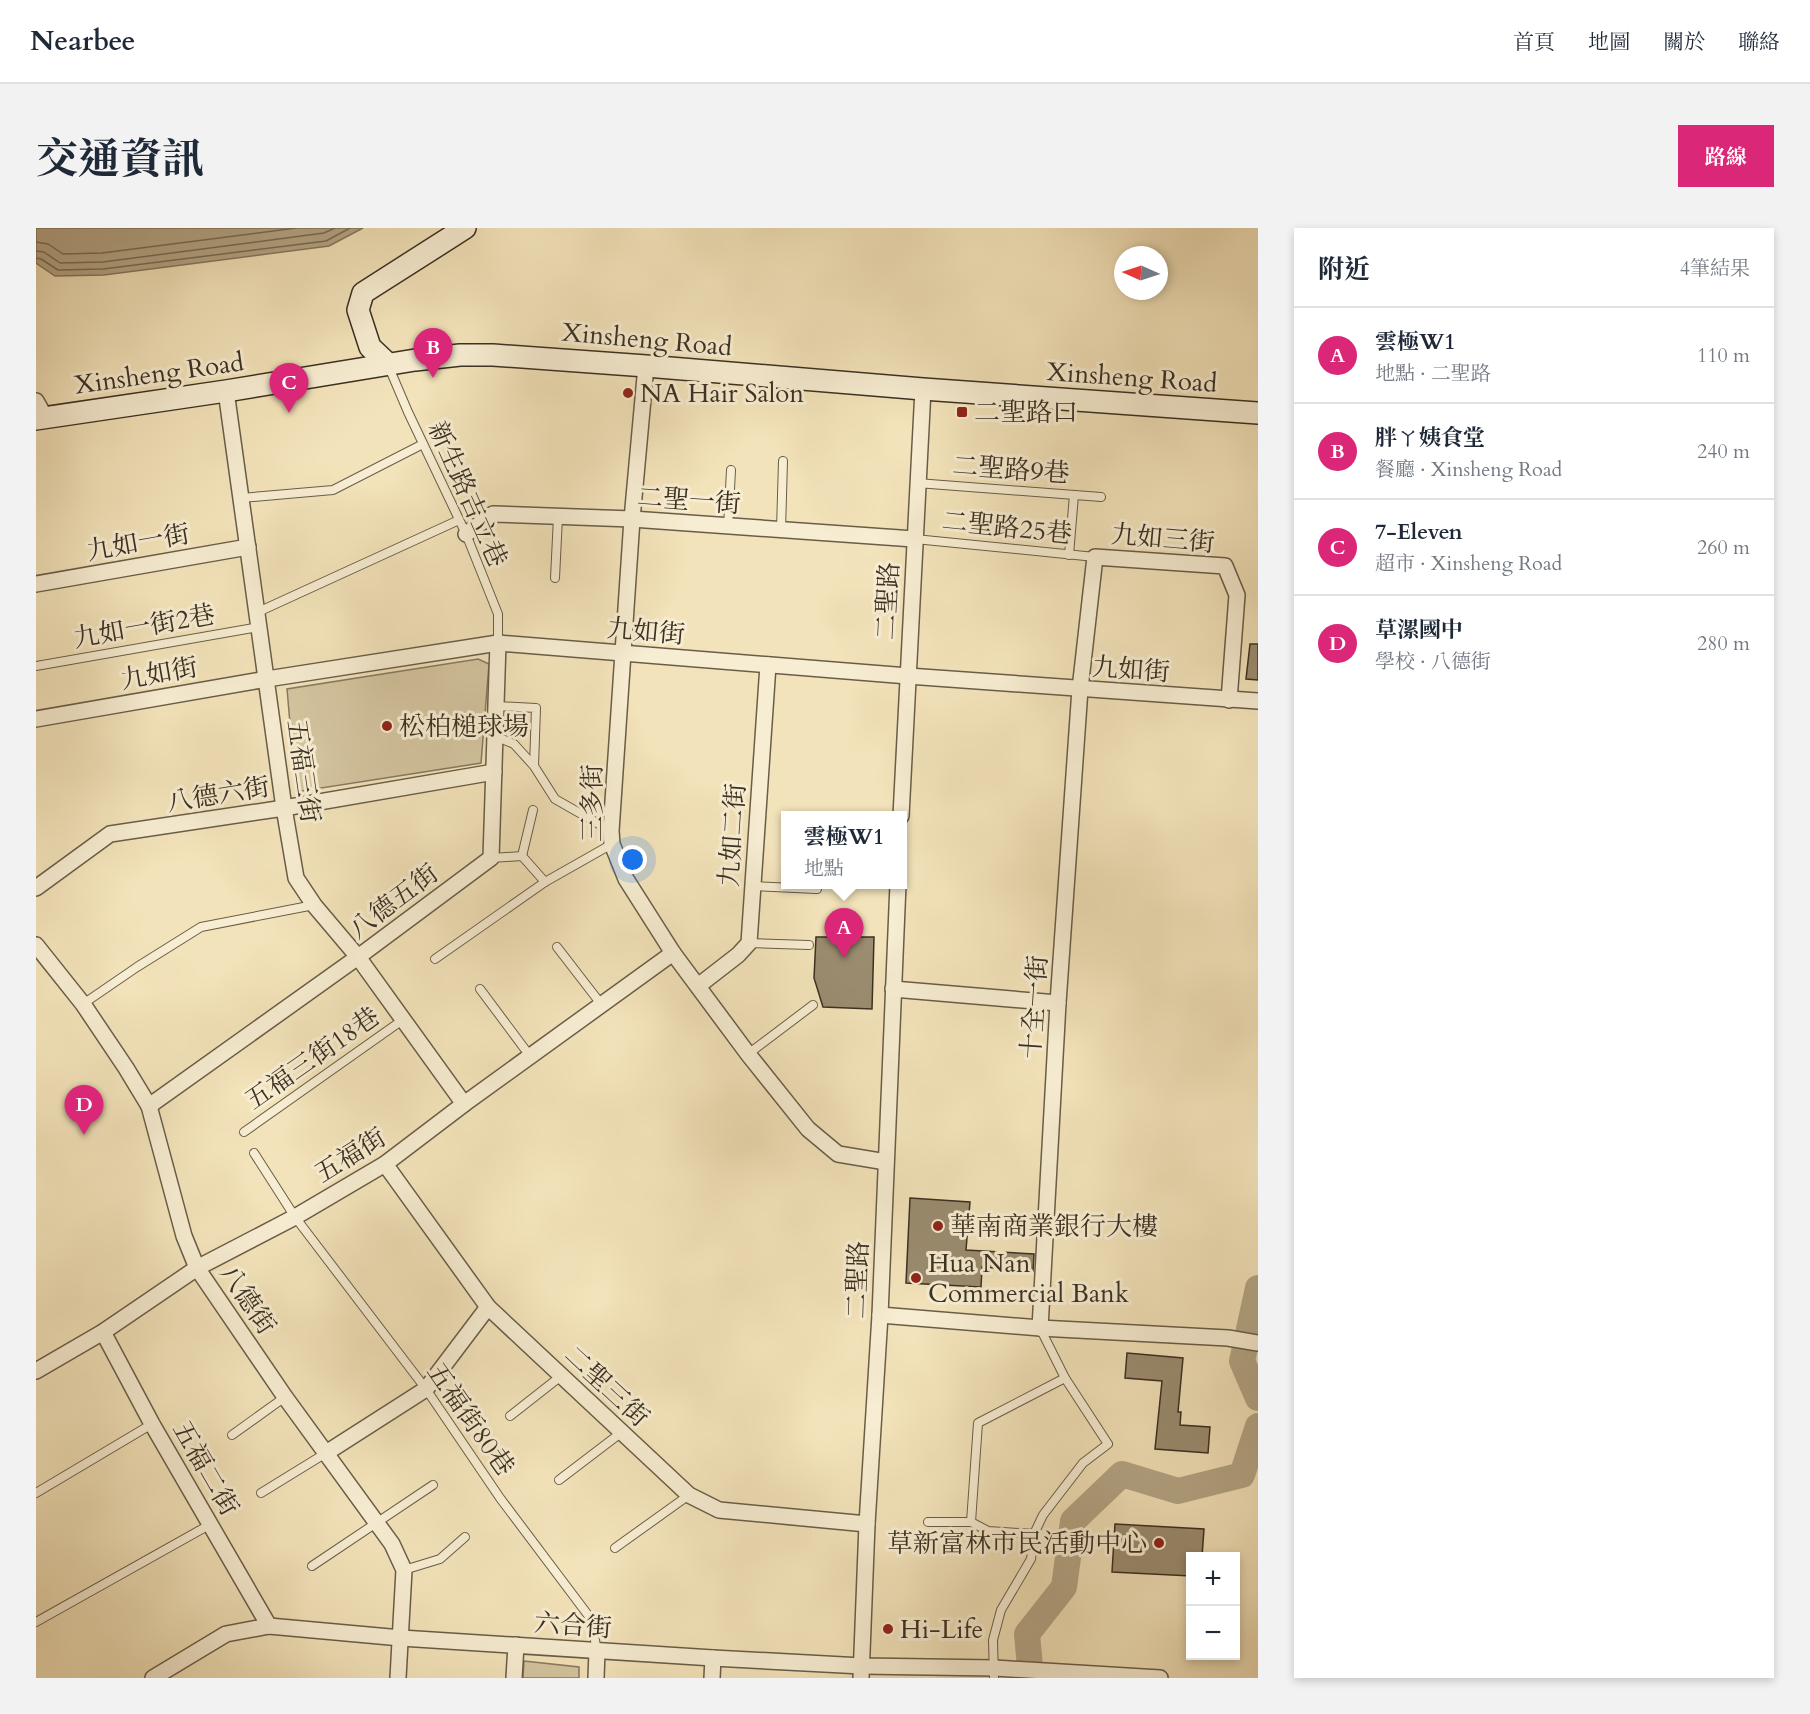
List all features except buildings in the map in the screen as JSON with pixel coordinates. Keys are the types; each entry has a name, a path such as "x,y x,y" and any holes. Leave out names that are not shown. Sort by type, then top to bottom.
{"street":[{"path":"388,364 370,347 358,310 363,293 465,228"},
{"name":"Xinsheng Road","path":"39,412 226,391 415,360 460,355 493,355 1258,413"},
{"name":"三多街","path":"646,366 632,519 611,837 626,879 673,953 748,1054 808,1129 838,1154 886,1162"},
{"name":"二聖路","path":"901,811 922,389"},
{"name":"五福三街","path":"226,391 284,808 296,878 314,905 358,957 464,1104"},
{"name":"二聖一街","path":"463,527 493,514 632,519 914,539"},
{"name":"九如一街","path":"36,585 248,547"},
{"name":"九如三街","path":"1080,689 1095,557 1225,566 1238,595 1229,700"},
{"path":"491,858 498,643"},
{"name":"九如街","path":"36,719 267,679 498,643 1258,702"},
{"name":"九如二街","path":"749,943 768,665"},
{"name":"十全一街","path":"1040,1328 1058,1003 1080,689"},
{"name":"八德六街","path":"36,888 110,834 284,808 494,772"},
{"name":"八德五街","path":"149,1106 358,957 491,858"},
{"name":"二聖路","path":"861,1672 867,1524 880,1315 898,889"},
{"path":"698,986 738,955 749,943"},
{"name":"八德街","path":"36,945 82,1004 149,1106 184,1236 197,1268 285,1397 392,1544 404,1570 398,1678"},
{"name":"五福街","path":"36,1371 103,1332 197,1268 295,1217 385,1164 673,953"},
{"path":"892,989 1058,1003"},
{"name":"二聖三街","path":"385,1164 488,1307 688,1495 719,1510 867,1524"},
{"path":"326,1453 426,1389 488,1307"},
{"path":"880,1315 1040,1328 1228,1338 1258,1343"},
{"name":"五福二街","path":"103,1332 152,1424 269,1626"},
{"name":"六合街","path":"153,1678 226,1634 269,1626 401,1638 713,1658 861,1672 1050,1672 1160,1678"},
{"path":"514,1678 516,1645"},
{"path":"596,1678 597,1651"},
{"path":"712,1678 713,1658"}],"lane":[{"name":"新生路吉立巷","path":"388,364 463,527 498,614 498,643"},
{"path":"241,498 333,490 423,444"},
{"path":"781,531 783,461"},
{"path":"729,527 730,470"},
{"name":"二聖路9巷","path":"917,483 1101,497"},
{"path":"1069,555 1074,495"},
{"path":"555,578 558,517"},
{"name":"九如一街2巷","path":"36,666 259,620 463,527"},
{"name":"二聖路25巷","path":"914,539 1095,557"},
{"path":"496,706 536,708 534,766"},
{"path":"435,959 611,837 555,799 534,766 514,744 495,736"},
{"path":"522,856 533,810"},
{"path":"522,856 544,882"},
{"path":"491,858 522,856"},
{"path":"752,886 781,887"},
{"path":"82,1004 201,927 314,905"},
{"path":"749,943 809,945"},
{"path":"557,947 601,1004"},
{"path":"480,989 530,1056"},
{"path":"748,1054 813,1005"},
{"name":"五福三街18巷","path":"244,1132 404,1019"},
{"name":"五福街80巷","path":"254,1153 295,1217 426,1389 500,1498 591,1619 597,1651"},
{"path":"998,1672 993,1640 1002,1610 1031,1559 1034,1534 1043,1515 1083,1463 1108,1444 1065,1378 1040,1328"},
{"path":"510,1416 561,1376"},
{"path":"971,1522 978,1423 1065,1378"},
{"path":"232,1435 285,1397"},
{"path":"36,1492 152,1424"},
{"path":"559,1480 622,1432"},
{"path":"261,1493 326,1453"},
{"path":"312,1566 433,1485"},
{"path":"615,1548 688,1495"},
{"path":"928,1521 971,1522 988,1531 1034,1534"},
{"path":"36,1622 211,1524"},
{"path":"404,1570 440,1559 465,1537"}],"shaded area":[{"name":"松柏槌球場","path":"478,659 489,664 481,763 296,792 287,689"},
{"path":"524,1661 579,1667 579,1678 523,1678"}],"water":[{"path":"36,228 363,228 329,246 104,275 55,276 36,263"}],"waterway":[{"path":"1258,1288 1242,1361 1258,1398"},
{"path":"1031,1678 1027,1634 1064,1587 1073,1521 1122,1474 1178,1491 1242,1475 1258,1426"}],"place":[{"name":"胖ㄚ姨食堂","path":"433,378"},
{"name":"NA Hair Salon","path":"628,393"},
{"name":"二聖路口","path":"962,412"},
{"name":"7-Eleven","path":"289,413"},
{"name":"松柏槌球場","path":"387,726"},
{"name":"雲極W1","path":"844,958"},
{"name":"草漯國中","path":"84,1135"},
{"name":"華南商業銀行大樓","path":"938,1226"},
{"name":"Hua Nan Commercial Bank","path":"916,1278"},
{"name":"草新富林市民活動中心","path":"1159,1543"},
{"name":"Hi-Life","path":"888,1629"}]}
